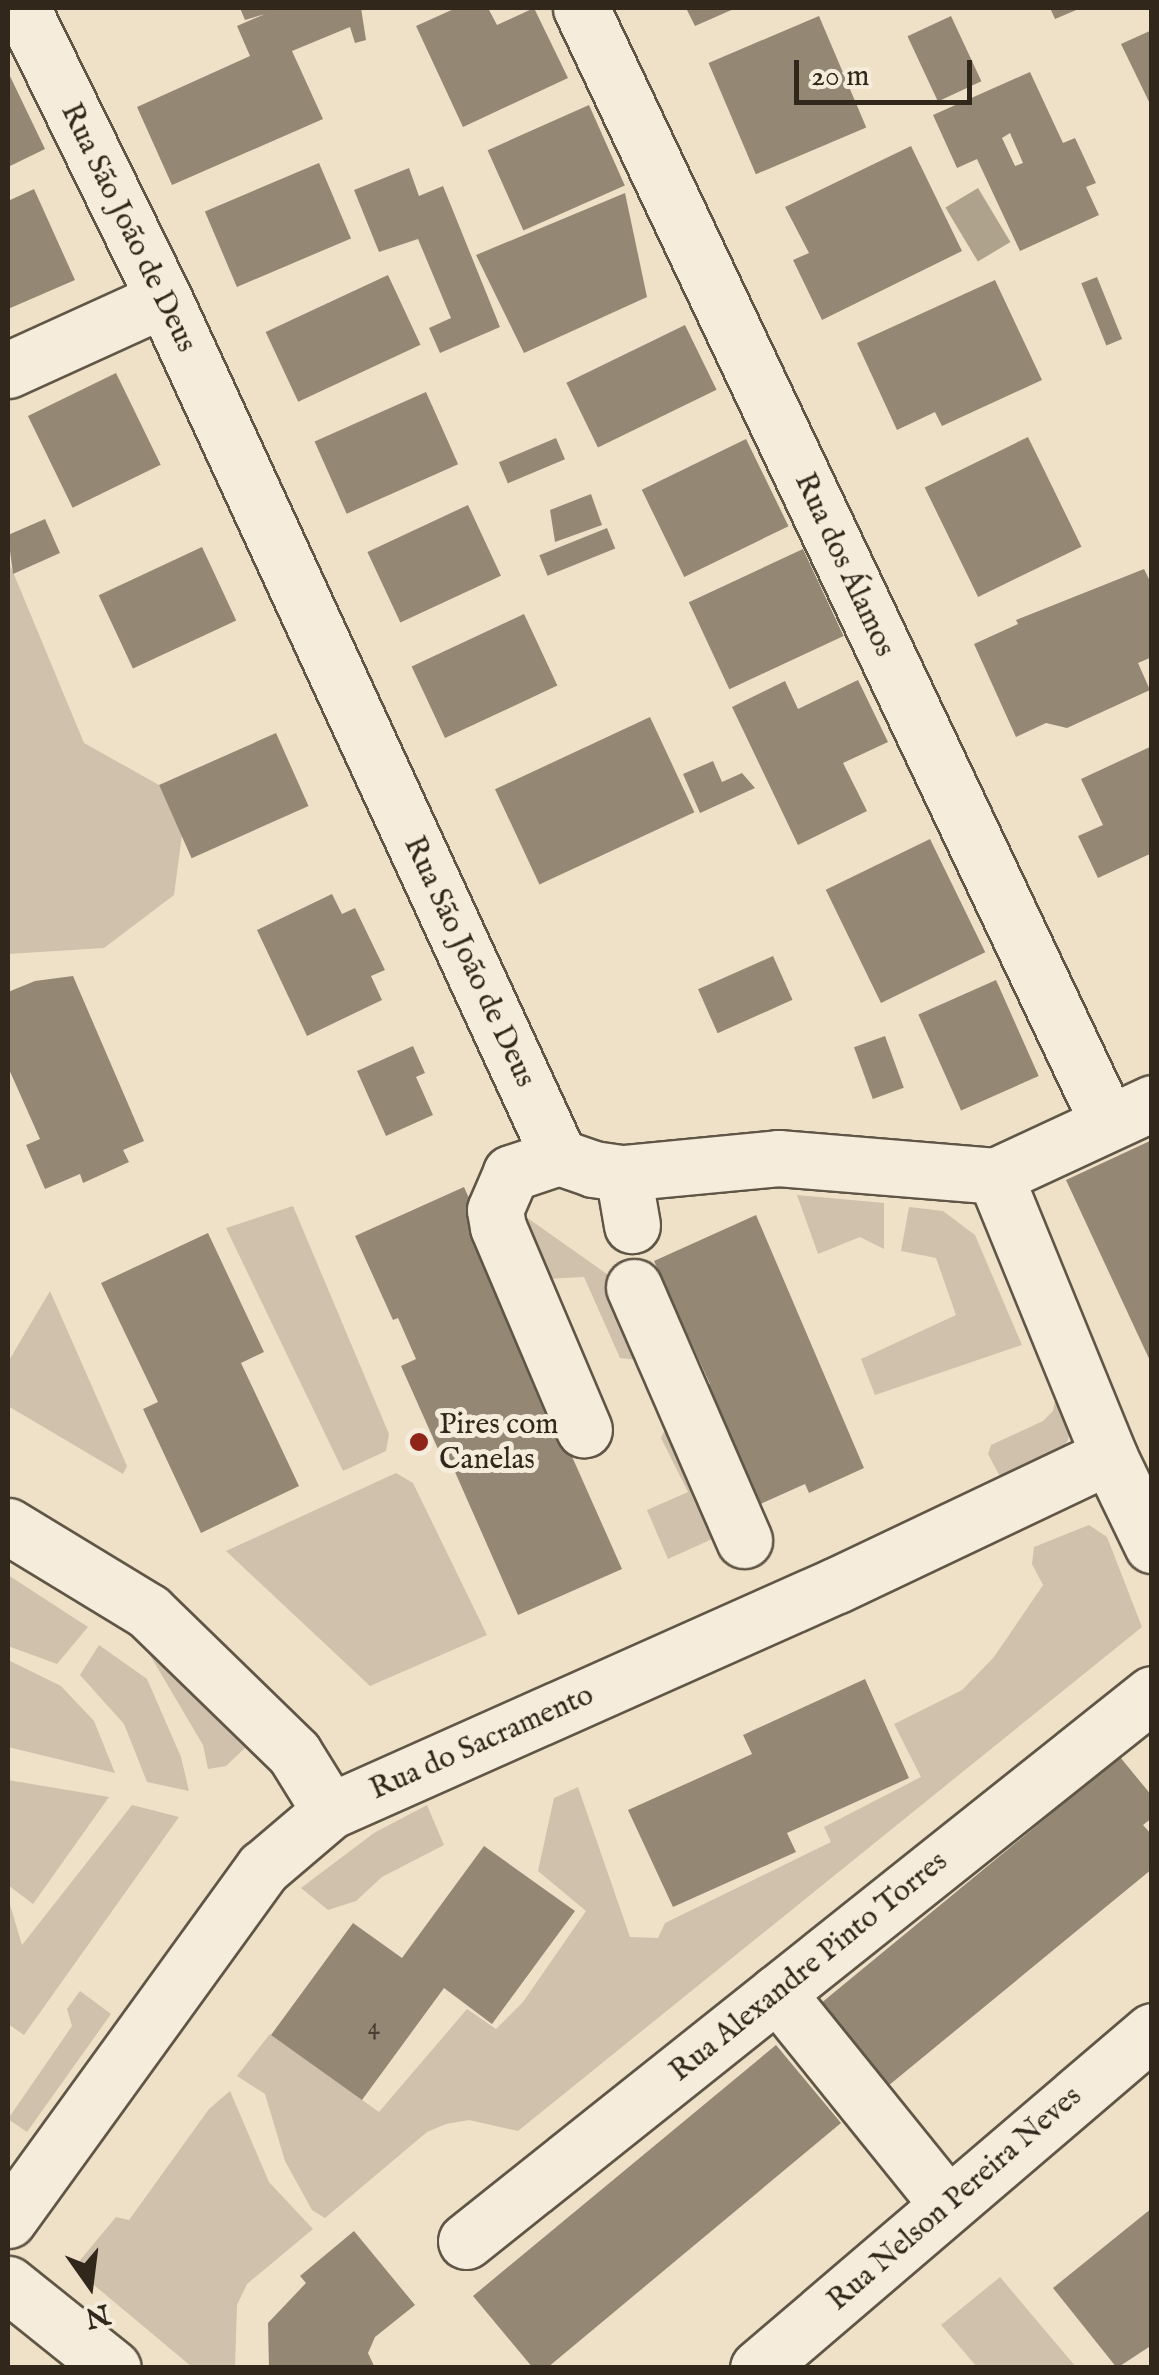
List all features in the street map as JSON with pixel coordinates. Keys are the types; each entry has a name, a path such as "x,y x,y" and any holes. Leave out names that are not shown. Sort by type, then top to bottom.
{"street":[{"name":"Rua São João de Deus","path":"22,8 164,299 559,1157"},
{"name":"Rua dos Álamos","path":"581,8 1130,1113"},
{"path":"8,370 164,299"},
{"path":"584,1430 498,1226 495,1210 510,1173 559,1157 627,1199 778,1158 995,1176 1130,1113"},
{"path":"995,1176 1109,1456 1152,1545"},
{"path":"634,1286 744,1540"},
{"name":"Rua do Sacramento","path":"8,2220 263,1868 330,1810 808,1599 1109,1456"},
{"path":"8,1526 148,1610 294,1753 330,1810"},
{"name":"Rua Alexandre Pinto Torres","path":"466,2241 1152,1694"},
{"path":"776,1993 948,2205"},
{"name":"Rua Nelson Pereira Neves","path":"758,2368 1152,2031"},
{"path":"8,2284 113,2368"}],"shaded area":[{"path":"978,188 1010,242 978,262 945,208"},
{"path":"8,560 84,743 159,785 182,835 174,895 104,948 8,954"},
{"path":"797,1195 884,1203 884,1249 860,1237 818,1254"},
{"path":"293,1206 389,1434 386,1451 343,1471 226,1228"},
{"path":"909,1207 943,1211 975,1235 1022,1345 875,1395 861,1359 956,1315 936,1258 901,1251"},
{"path":"519,1212 614,1279 732,1530 668,1559 647,1510 688,1492 661,1438 669,1421 638,1360 620,1358 584,1277 545,1279"},
{"path":"50,1291 127,1466 123,1474 8,1406 8,1362"},
{"path":"1059,1379 1072,1427 1068,1440 1061,1452 1004,1484 988,1454 991,1445 1043,1421 1053,1411"},
{"path":"396,1473 413,1483 487,1635 370,1686 226,1551"},
{"path":"1089,1525 1107,1537 1142,1627 518,2131 469,2120 446,2124 427,2132 325,2218 312,2210 285,2161 265,2094 237,2076 270,2034 379,2112 467,2009 496,2029 523,2002 586,1911 538,1871 554,1798 578,1787 630,1937 658,1938 665,1923 831,1842 824,1827 921,1777 894,1724 962,1690 994,1657 1043,1585 1032,1564 1034,1547"},
{"path":"8,1575 88,1627 57,1664 8,1646"},
{"path":"99,1645 147,1679 181,1757 189,1791 147,1782 124,1724 80,1675"},
{"path":"144,1645 245,1748 226,1766 208,1769 203,1745"},
{"path":"8,1660 61,1686 94,1721 115,1773 8,1747"},
{"path":"8,1780 109,1797 33,1904 8,1885"},
{"path":"132,1805 179,1817 24,2035 8,2024 8,1898 22,1945"},
{"path":"427,1805 444,1845 382,1877 356,1901 328,1910 301,1888 374,1833"},
{"path":"80,1991 111,2014 27,2132 8,2119 72,2026 67,2009"},
{"path":"230,2091 269,2182 313,2229 247,2284 237,2305 235,2367 192,2367 88,2280 77,2264 116,2217 129,2220 209,2109"},
{"path":"1000,2277 1076,2367 977,2367 941,2325"}],"building":[{"path":"240,8 361,8 366,40 355,43 350,27 292,51 323,119 172,185 137,107 250,56 237,26 265,14 245,20"},
{"path":"456,8 488,8 497,25 534,8 568,78 463,127 416,26"},
{"path":"686,8 736,8 695,26"},
{"path":"1050,8 1081,8 1055,19"},
{"path":"819,16 866,127 756,174 709,63"},
{"path":"951,16 981,81 938,102 907,36"},
{"path":"1152,30 1152,108 1121,44"},
{"path":"8,72 45,149 8,167"},
{"path":"1030,72 1063,143 1075,138 1096,183 1086,187 1099,215 1020,251 977,159 957,168 933,115","holes":["1010,133 1023,163 1015,166 1002,138"]},
{"path":"589,105 625,185 523,231 488,150"},
{"path":"911,146 962,251 822,320 793,260 809,253 785,207"},
{"path":"319,163 351,238 237,287 205,211"},
{"path":"409,168 419,196 443,186 500,327 440,353 429,328 451,318 418,239 379,252 354,190"},
{"path":"34,189 75,280 8,309 8,201"},
{"path":"625,193 647,297 524,353 476,255"},
{"path":"388,275 421,345 298,402 266,332"},
{"path":"1097,277 1122,339 1106,345 1081,283"},
{"path":"995,280 1042,380 942,426 935,412 897,430 857,343"},
{"path":"685,325 717,390 598,448 566,383"},
{"path":"116,373 161,465 73,508 28,416"},
{"path":"426,392 458,464 347,514 315,442"},
{"path":"1028,437 1081,547 978,597 925,487"},
{"path":"556,438 565,459 508,483 499,462"},
{"path":"746,439 789,526 684,577 642,490"},
{"path":"591,494 602,525 555,542 550,510"},
{"path":"468,505 501,576 400,623 367,552"},
{"path":"45,519 60,553 13,574 8,535"},
{"path":"607,528 615,548 548,576 539,555"},
{"path":"202,547 236,620 133,669 99,595"},
{"path":"803,549 844,636 729,689 689,602"},
{"path":"1144,569 1152,585 1152,657 1138,663 1150,690 1067,728 1046,723 1016,737 974,644 1018,624 1016,620"},
{"path":"524,614 557,686 445,738 412,666"},
{"path":"858,680 888,742 843,763 867,811 798,845 732,707 785,681 798,709"},
{"path":"650,717 694,812 539,884 495,789"},
{"path":"276,733 309,806 192,858 159,785"},
{"path":"1152,746 1152,853 1098,878 1078,836 1103,825 1081,779"},
{"path":"713,761 722,782 742,773 755,788 700,813 683,774"},
{"path":"930,839 985,952 881,1003 826,890"},
{"path":"332,894 342,914 355,908 385,970 371,976 382,1000 307,1036 257,930"},
{"path":"773,956 793,1000 718,1033 698,989"},
{"path":"73,976 144,1141 123,1150 129,1162 83,1183 80,1174 45,1189 26,1145 40,1139 8,1067 8,992 35,981"},
{"path":"996,980 1039,1076 961,1110 918,1015"},
{"path":"885,1036 904,1088 873,1099 854,1047"},
{"path":"413,1046 425,1073 416,1077 433,1115 386,1136 357,1071"},
{"path":"1152,1140 1152,1365 1066,1180"},
{"path":"464,1187 520,1313 510,1317 622,1569 518,1615 444,1447 438,1449 401,1366 416,1359 398,1318 393,1320 355,1236"},
{"path":"756,1215 864,1468 809,1493 805,1484 756,1506 702,1388 710,1384 654,1261"},
{"path":"208,1233 264,1352 241,1363 299,1486 201,1533 143,1409 158,1402 101,1283"},
{"path":"865,1679 909,1778 787,1833 796,1852 673,1907 628,1810 752,1754 743,1735"},
{"path":"1120,1757 1152,1796 1152,1818 1143,1825 1152,1835 1152,1869 888,2086 820,2004"},
{"path":"484,1846 575,1911 492,2024 444,1988 362,2100 271,2035 353,1923 402,1958"},
{"path":"776,2045 841,2123 547,2368 533,2368 473,2296"},
{"path":"1152,2208 1152,2345 1117,2368 1053,2288"},
{"path":"354,2231 415,2305 375,2337 368,2353 375,2368 269,2368 268,2323 306,2283 300,2276"}],"place":[{"name":"Pires com Canelas","path":"419,1442"}]}
